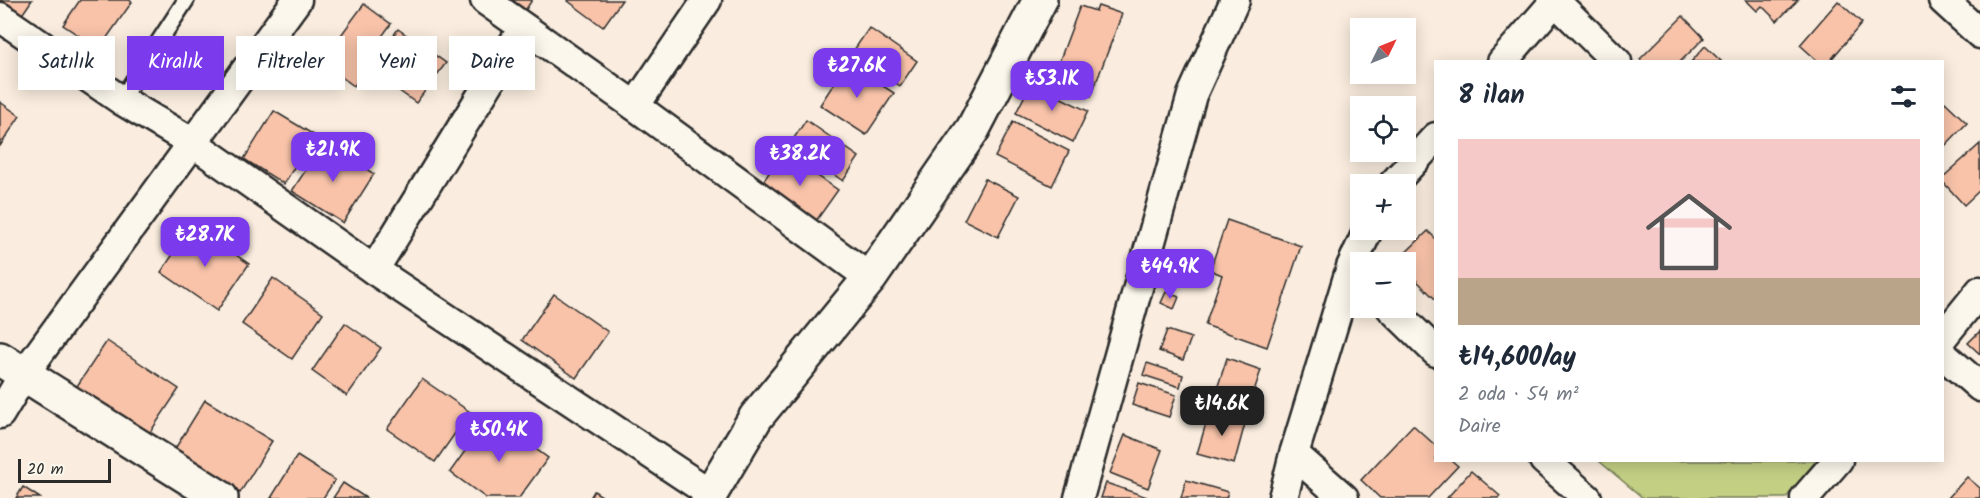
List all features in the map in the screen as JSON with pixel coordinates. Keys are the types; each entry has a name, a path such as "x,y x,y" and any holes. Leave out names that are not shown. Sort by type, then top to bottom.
{"street":[{"path":"0,414 12,366 193,143 297,0"},
{"path":"485,0 636,106 870,278"},
{"path":"636,106 707,0"},
{"path":"0,17 121,100 193,143 374,270 710,496 756,417 870,278 973,129 1040,0"},
{"path":"1079,498 1192,95 1235,0"},
{"path":"1504,60 1555,0 1615,60"},
{"path":"374,270 523,28"},
{"path":"1402,174 1434,139"},
{"path":"1283,498 1294,454 1350,290"},
{"path":"1944,336 1980,291"},
{"path":"1401,318 1434,350"},
{"path":"1944,356 1980,387"},
{"path":"12,366 221,498"},
{"path":"1294,454 1344,498"},
{"path":"1805,498 1836,462"},
{"path":"1553,464 1587,498"}],"lane":[{"path":"121,100 186,0"}],"green space":[{"path":"1600,462 1815,462 1786,498 1643,498"}],"building":[{"path":"0,0 32,0 19,19 0,7"},
{"path":"80,0 129,0 132,2 108,36 80,36 63,25"},
{"path":"494,0 532,0 521,17"},
{"path":"569,0 622,0 603,27"},
{"path":"1746,0 1798,0 1777,21 1762,6 1757,11"},
{"path":"1838,1 1862,23 1831,60 1817,60 1800,45"},
{"path":"364,4 391,24 382,36 357,36 357,82 354,86 345,79 345,36 340,36"},
{"path":"1080,6 1096,11 1098,6 1122,14 1091,96 1052,81"},
{"path":"1683,16 1704,38 1682,60 1640,59"},
{"path":"869,28 917,61 900,86 852,53"},
{"path":"398,29 408,36 393,36"},
{"path":"1705,46 1720,60 1693,60"},
{"path":"437,57 446,63 437,75"},
{"path":"847,63 894,93 866,135 820,105"},
{"path":"1031,83 1088,111 1073,142 1016,113"},
{"path":"398,90 426,90 416,103"},
{"path":"0,102 20,116 0,146"},
{"path":"1944,103 1967,123 1944,147"},
{"path":"274,111 314,135 284,184 244,159"},
{"path":"806,120 859,157 843,181 790,144"},
{"path":"1013,122 1069,151 1052,186 995,157"},
{"path":"324,142 374,174 343,223 292,191"},
{"path":"1980,144 1980,190 1964,205 1944,183 1944,176"},
{"path":"783,152 838,190 816,221 762,183"},
{"path":"985,179 1019,196 998,237 964,220"},
{"path":"1227,220 1301,246 1267,347 1205,325 1222,275 1210,270"},
{"path":"193,225 249,264 217,311 161,272"},
{"path":"1428,231 1434,237 1434,298 1416,280 1416,252 1406,252"},
{"path":"273,278 323,313 292,359 242,324"},
{"path":"1166,292 1179,297 1174,309 1161,303"},
{"path":"554,294 608,332 576,378 522,340"},
{"path":"345,323 381,348 347,396 312,371"},
{"path":"1167,330 1191,338 1183,360 1159,351"},
{"path":"1980,331 1980,354 1968,343"},
{"path":"107,341 179,389 145,440 73,392"},
{"path":"1227,358 1261,370 1250,403 1216,392"},
{"path":"1147,363 1183,375 1180,387 1143,375"},
{"path":"422,379 470,412 435,462 387,429"},
{"path":"1139,383 1176,395 1169,417 1132,405"},
{"path":"205,400 272,441 240,493 173,452"},
{"path":"1210,410 1246,420 1234,464 1197,454"},
{"path":"490,416 548,458 519,498 486,498 450,472"},
{"path":"1413,425 1434,444 1434,462 1453,462 1458,466 1428,498 1380,498 1361,480"},
{"path":"1125,435 1162,450 1148,488 1110,473"},
{"path":"297,456 335,480 323,498 271,498"},
{"path":"1471,471 1500,496 1498,498 1447,498"},
{"path":"1967,477 1980,488 1980,498 1948,498"},
{"path":"1186,480 1228,492 1226,498 1181,498"},
{"path":"343,483 366,498 333,498"},
{"path":"1106,483 1147,497 1147,498 1101,498"},
{"path":"23,487 40,498 16,498"},
{"path":"594,491 605,498 590,498"}]}
